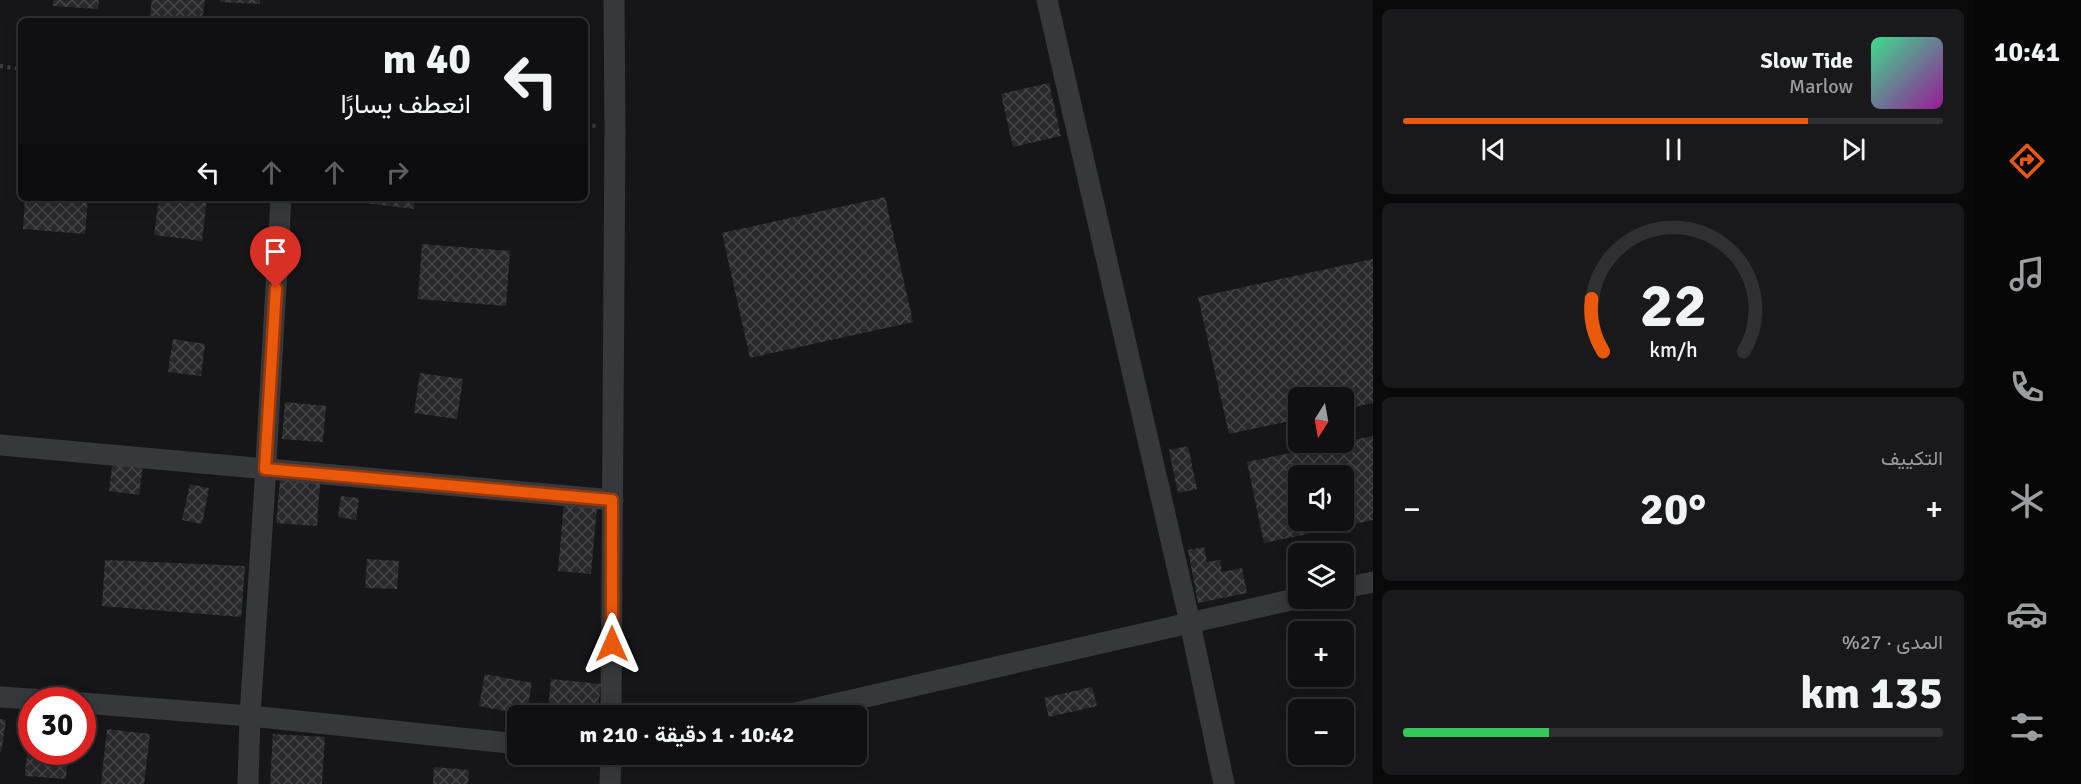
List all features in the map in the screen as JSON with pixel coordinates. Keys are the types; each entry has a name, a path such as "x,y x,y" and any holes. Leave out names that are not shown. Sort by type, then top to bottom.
{"street":[{"path":"611,705 614,0"},
{"path":"1047,0 1190,623 1224,784"},
{"path":"248,784 281,201"},
{"path":"0,445 612,500"},
{"path":"1354,586 1373,582"},
{"path":"830,705 1288,601"},
{"path":"0,697 18,698"},
{"path":"96,704 507,743"},
{"path":"610,784 611,765"}],"path":[{"path":"0,66 18,69"}],"building":[{"path":"53,0 99,0 98,9 53,6"},
{"path":"152,0 205,0 202,18 149,18"},
{"path":"220,0 260,0 260,4 220,2"},
{"path":"1049,83 1061,136 1013,147 1001,94"},
{"path":"885,197 913,322 750,358 722,233"},
{"path":"25,201 88,201 85,234 23,229"},
{"path":"159,201 207,201 202,241 154,235"},
{"path":"365,201 415,201 414,209 365,203"},
{"path":"422,244 510,251 506,306 418,299"},
{"path":"1373,259 1373,403 1354,407 1354,387 1288,387 1288,421 1229,434 1198,297"},
{"path":"173,339 205,344 201,376 168,372"},
{"path":"420,373 463,379 457,419 414,413"},
{"path":"285,402 326,406 323,442 282,439"},
{"path":"1373,436 1373,520 1354,524 1354,465 1288,465 1288,531 1321,531 1264,543 1247,462 1291,453 1354,453 1354,440"},
{"path":"1188,446 1197,489 1178,493 1169,450"},
{"path":"113,459 143,463 139,495 109,491"},
{"path":"280,480 320,483 317,526 276,523"},
{"path":"190,484 209,488 202,524 182,520"},
{"path":"341,496 359,498 356,520 338,517"},
{"path":"564,503 597,506 591,574 558,571"},
{"path":"1204,547 1207,562 1220,560 1222,572 1242,568 1247,593 1198,603 1188,550"},
{"path":"367,559 399,561 397,589 365,588"},
{"path":"105,560 245,566 241,617 102,606"},
{"path":"485,674 532,683 528,705 507,705 507,711 479,706"},
{"path":"551,679 601,684 598,705 548,705"},
{"path":"1092,687 1097,706 1049,717 1044,698"},
{"path":"0,719 6,720 1,752 0,752"},
{"path":"107,729 150,734 144,784 101,784"},
{"path":"273,734 325,737 322,784 270,784"},
{"path":"26,765 67,765 66,779 25,776"},
{"path":"434,767 469,770 468,784 433,784"}],"route":[{"path":"276,288 265,469 612,500 612,644"}]}
